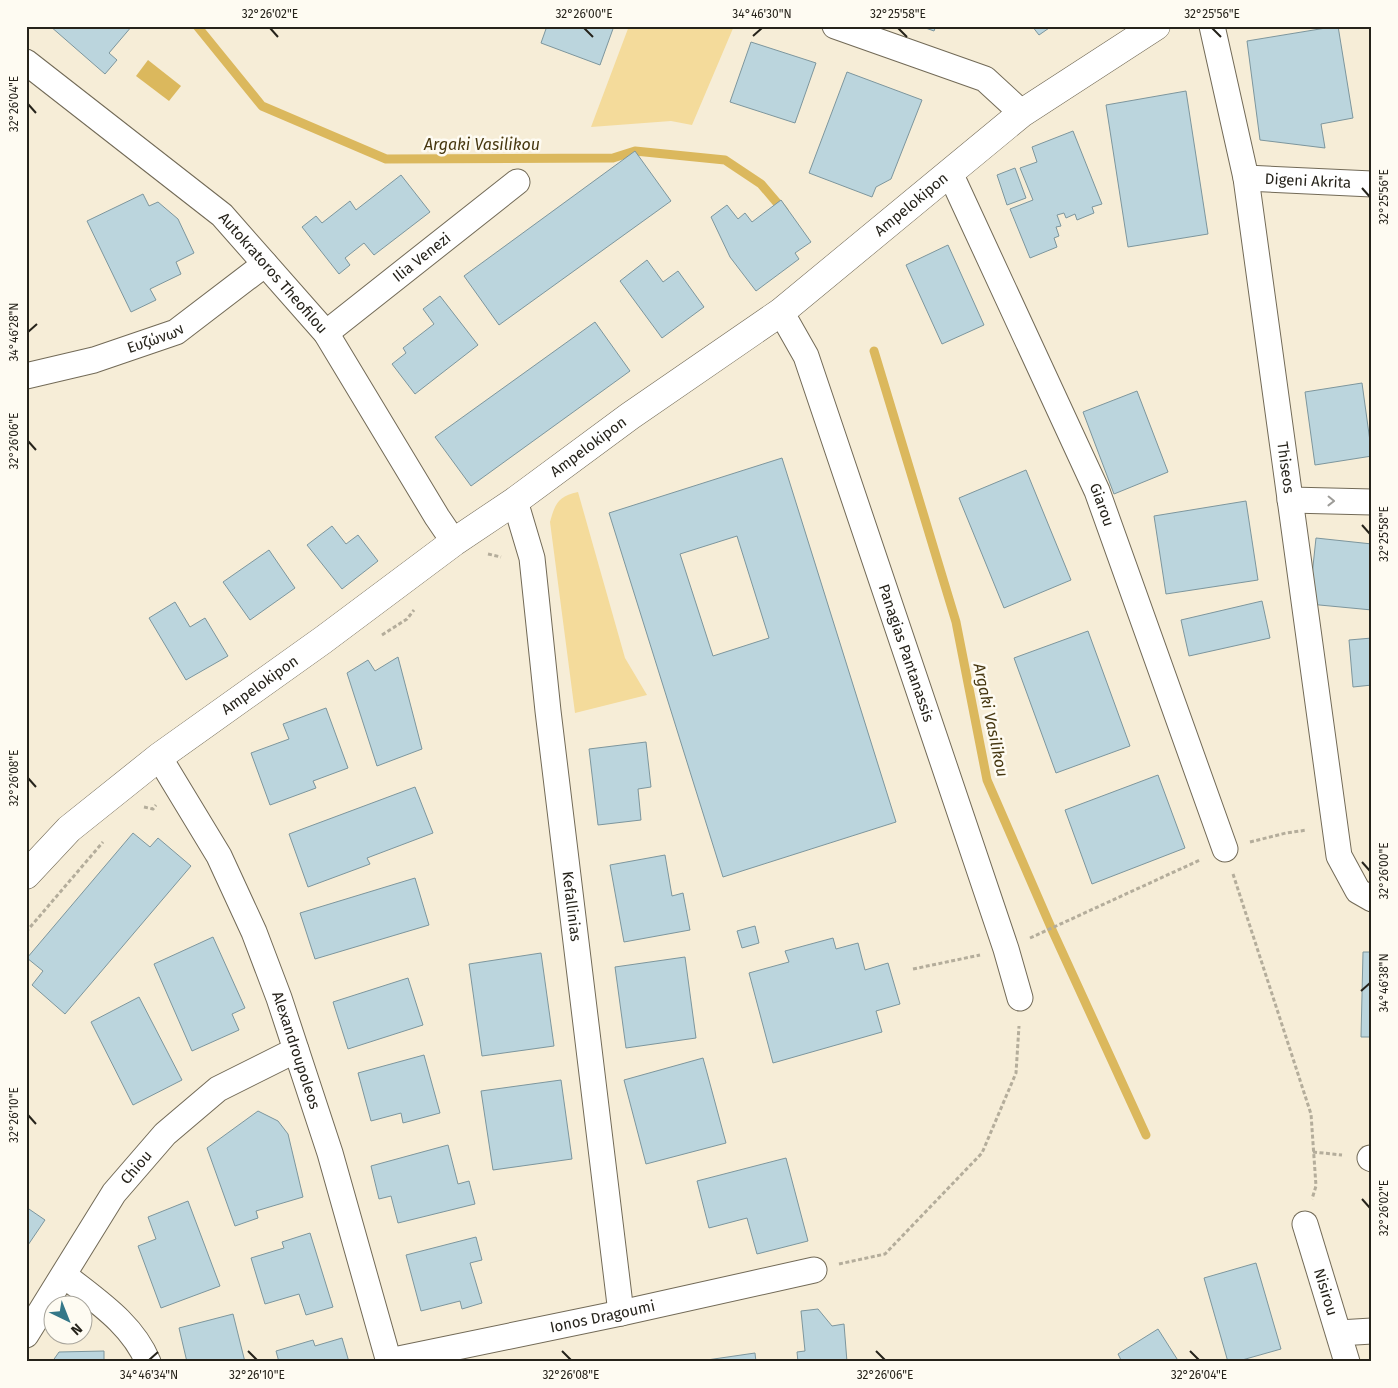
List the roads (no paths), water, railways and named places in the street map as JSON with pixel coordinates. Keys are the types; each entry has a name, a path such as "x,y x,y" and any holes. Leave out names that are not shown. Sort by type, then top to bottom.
{"street":[{"path":"835,26 984,78 1022,113"},
{"name":"Ampelokipon","path":"26,875 69,829 159,757 630,416 781,312 1022,113 1156,26"},
{"name":"Thiseos","path":"1212,26 1246,178 1339,856 1358,891 1372,899"},
{"name":"Autokratoros Theofilou","path":"26,62 222,215 326,333 454,542"},
{"name":"Giarou","path":"950,173 1097,490 1225,849"},
{"name":"Digeni Akrita","path":"1246,178 1372,184"},
{"name":"Ilia Venezi","path":"326,333 517,182"},
{"name":"Ευζώνων","path":"26,376 94,360 176,332 265,264"},
{"name":"Panagias Pantanassis","path":"781,312 806,356 1006,949 1020,998"},
{"path":"1290,500 1372,502"},
{"name":"Kefallinias","path":"515,501 532,558 548,711 622,1313"},
{"name":"Alexandroupoleos","path":"159,757 219,856 254,932 279,998 330,1153 389,1362"},
{"name":"Chiou","path":"26,1335 114,1193 165,1134 218,1089 296,1050"},
{"name":"Nisirou","path":"1304,1224 1340,1352"},
{"name":"Ionos Dragoumi","path":"389,1362 814,1270"},
{"path":"64,1275 106,1308 130,1332 142,1347 148,1362"},
{"path":"1340,1352 1372,1330"}],"waterway":[{"name":"Argaki Vasilikou","path":"197,26 262,106 386,159 613,158 635,151 725,160 761,184 784,211"},
{"name":"Argaki Vasilikou","path":"874,351 956,622 987,780 1053,932 1146,1135"}]}
